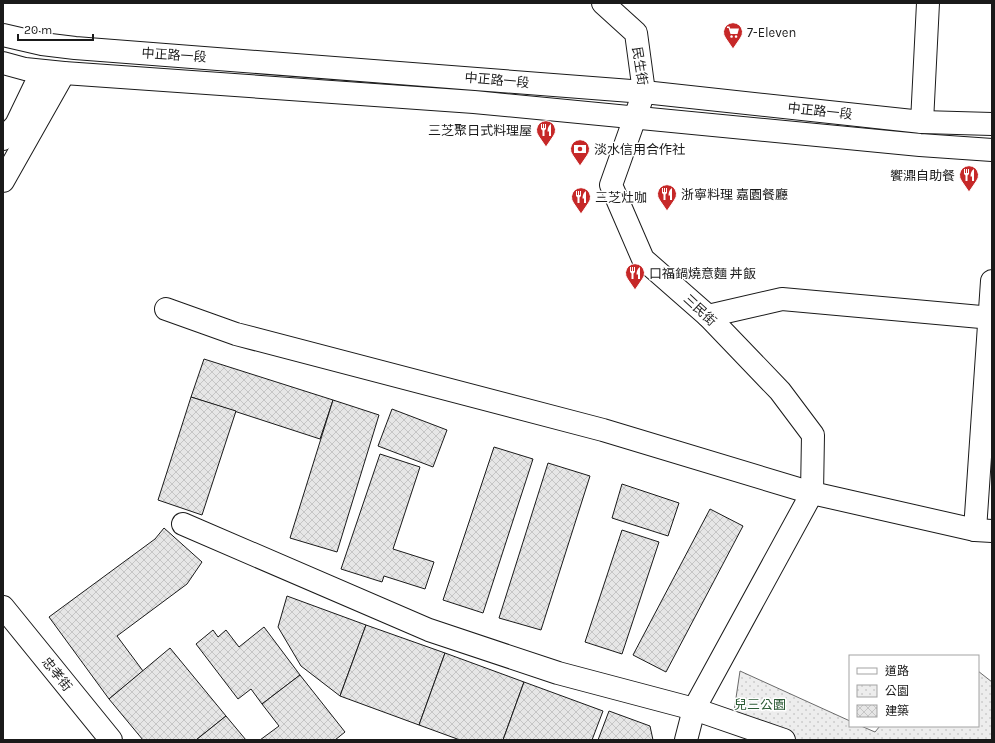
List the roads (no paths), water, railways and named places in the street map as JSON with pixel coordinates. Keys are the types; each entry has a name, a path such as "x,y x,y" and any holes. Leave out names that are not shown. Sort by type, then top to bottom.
{"street":[{"path":"922,122 928,3"},
{"name":"民生街","path":"606,4 636,34 644,92 636,118"},
{"name":"中正路一段","path":"3,35 42,44 75,48 644,92 922,122 992,124"},
{"name":"中正路一段","path":"3,63 25,69 64,73 474,102 912,145 992,150"},
{"path":"3,139 16,124 42,71"},
{"path":"3,181 64,73"},
{"name":"三民街","path":"636,118 611,185 643,259 708,316 780,391 813,435 812,493"},
{"path":"166,309 236,334 603,430 812,493 984,530 992,281"},
{"path":"708,316 782,299 990,318"},
{"path":"686,740 694,709 812,493"},
{"path":"183,524 429,630 558,673 694,709 784,740"},
{"name":"忠孝街","path":"3,607 111,740"}],"place":[{"name":"7-Eleven","path":"733,49"},
{"name":"三芝聚日式料理屋","path":"546,147"},
{"name":"淡水信用合作社","path":"580,166"},
{"name":"饗濎自助餐","path":"969,192"},
{"name":"浙寧料理 嘉園餐廳","path":"667,211"},
{"name":"三芝灶咖","path":"581,214"},
{"name":"口福鍋燒意麵 丼飯","path":"635,290"}],"park label":[{"name":"兒三公園","path":"760,704"}]}
